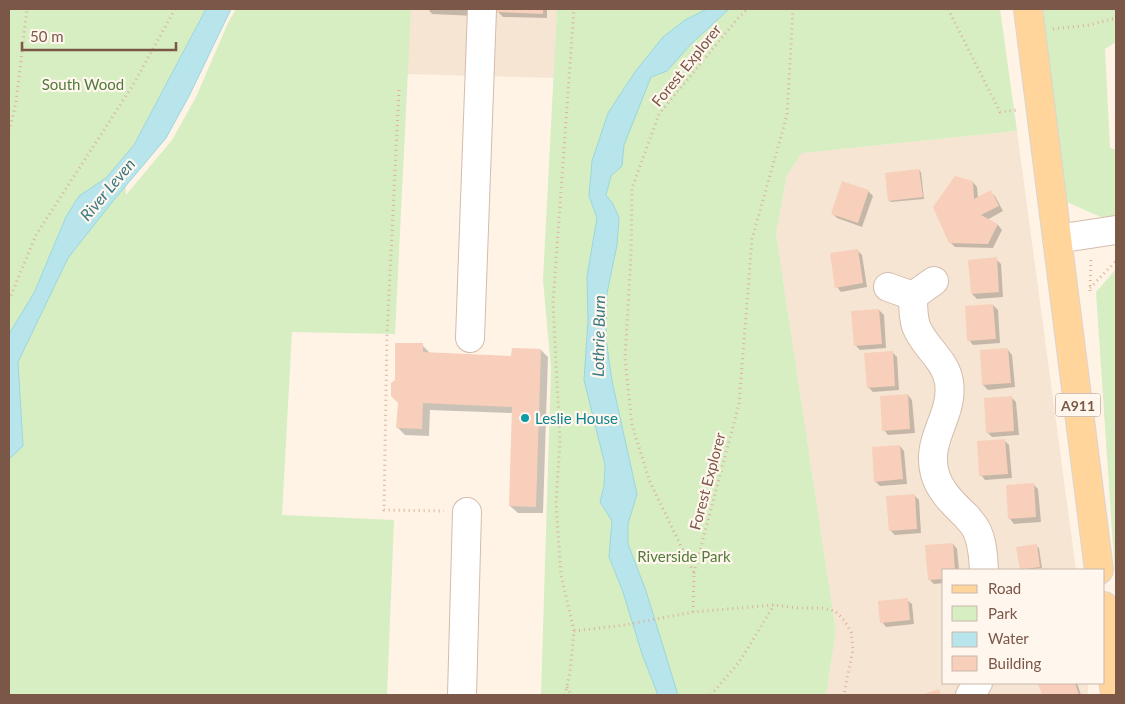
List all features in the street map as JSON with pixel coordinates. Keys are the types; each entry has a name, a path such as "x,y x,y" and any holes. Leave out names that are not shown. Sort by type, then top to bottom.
{"main road":[{"name":"A911","path":"1030,20 1099,569"},
{"path":"1105,614 1115,695"}],"street":[{"path":"470,338 482,9"},
{"path":"1057,239 1116,230"},
{"path":"888,287 924,289 914,317 916,328 943,367 949,380 949,407 938,431 933,450 933,463 936,476 943,491 976,528 981,541 984,569"},
{"path":"462,695 467,512"},
{"path":"970,695 977,684"}],"path":[{"path":"9,131 16,103 27,9"},
{"path":"9,300 36,235 133,85 175,9"},
{"path":"565,695 570,672 574,631 560,566 556,502 560,441 553,303 574,9"},
{"name":"Forest Explorer","path":"694,573 650,482 632,425 625,358 631,257 632,188 660,114 739,17 748,9"},
{"name":"Forest Explorer","path":"693,612 694,573 739,404 752,239 787,115 793,9"},
{"path":"948,9 1000,112 1041,107"},
{"path":"1030,20 1089,26 1116,18"},
{"path":"399,90 387,334 384,510 467,512"},
{"path":"1090,289 1116,261"},
{"path":"574,631 625,625 693,612 774,604 834,611 844,620 851,632 853,649 844,695"},
{"path":"711,695 740,661 774,604"},
{"path":"567,686 571,695"}],"shaded area":[{"path":"411,9 557,9 554,78 407,74"},
{"path":"1017,131 1076,569 942,569 942,684 1088,684 1088,695 826,695 836,632 776,233 787,175 801,153"}],"green space":[{"name":"South Wood","path":"9,9 206,9 134,145 124,157 126,195 172,140 196,97 236,9 411,9 395,334 292,332 282,515 394,520 387,695 9,695"},
{"name":"Riverside Park","path":"557,9 1000,9 1017,131 802,153 787,175 776,233 836,632 826,695 541,695 551,369 543,280"},
{"path":"1041,9 1116,9 1116,42 1105,49 1110,148 1116,150 1116,217 1103,218 1067,202"},
{"path":"1116,269 1116,590 1096,292"}],"water":[{"name":"River Leven","path":"206,9 231,9 189,96 166,138 68,258 18,362 23,446 9,459 9,334 34,293 66,217 79,196 106,178 134,145"},
{"name":"Lothrie Burn","path":"707,9 729,9 690,45 667,71 651,77 624,145 622,166 611,176 606,195 613,204 619,218 617,245 607,293 606,339 612,381 637,494 628,524 628,544 646,591 678,695 658,695 609,557 612,521 600,502 604,486 605,465 584,380 588,321 587,276 597,218 589,196 592,161 608,113 635,72 663,37 685,20"}],"building":[{"path":"497,9 543,9 543,14 497,12"},
{"path":"919,169 923,197 888,201 885,173"},
{"path":"955,176 973,181 974,199 991,190 999,206 981,215 998,224 988,244 949,243 933,207"},
{"path":"842,181 869,190 858,223 831,214"},
{"path":"858,249 863,283 835,288 830,253"},
{"path":"997,257 999,292 971,294 968,260"},
{"path":"993,304 996,339 967,341 965,306"},
{"path":"879,309 882,344 854,346 851,311"},
{"name":"Leslie House","path":"395,343 423,343 423,352 511,356 512,348 541,349 536,507 509,506 512,407 423,403 422,429 396,428 398,403 391,396 391,383 395,380"},
{"path":"1008,348 1011,383 982,385 980,350"},
{"path":"893,351 895,386 867,388 864,353"},
{"path":"908,394 910,429 882,431 880,396"},
{"path":"1012,396 1014,431 986,433 984,398"},
{"path":"1005,439 1008,474 979,476 977,441"},
{"path":"900,445 903,479 874,482 872,447"},
{"path":"1034,483 1036,517 1008,519 1006,485"},
{"path":"915,494 917,529 889,531 886,496"},
{"path":"953,543 955,569 942,569 942,579 928,580 925,545"},
{"path":"1037,544 1040,567 1020,569 1016,547"},
{"path":"908,598 910,620 880,623 878,601"},
{"path":"1038,684 1075,684 1079,695 1042,695"},
{"path":"939,689 941,695 921,695"}],"place":[{"name":"Leslie House","path":"525,418"}]}
